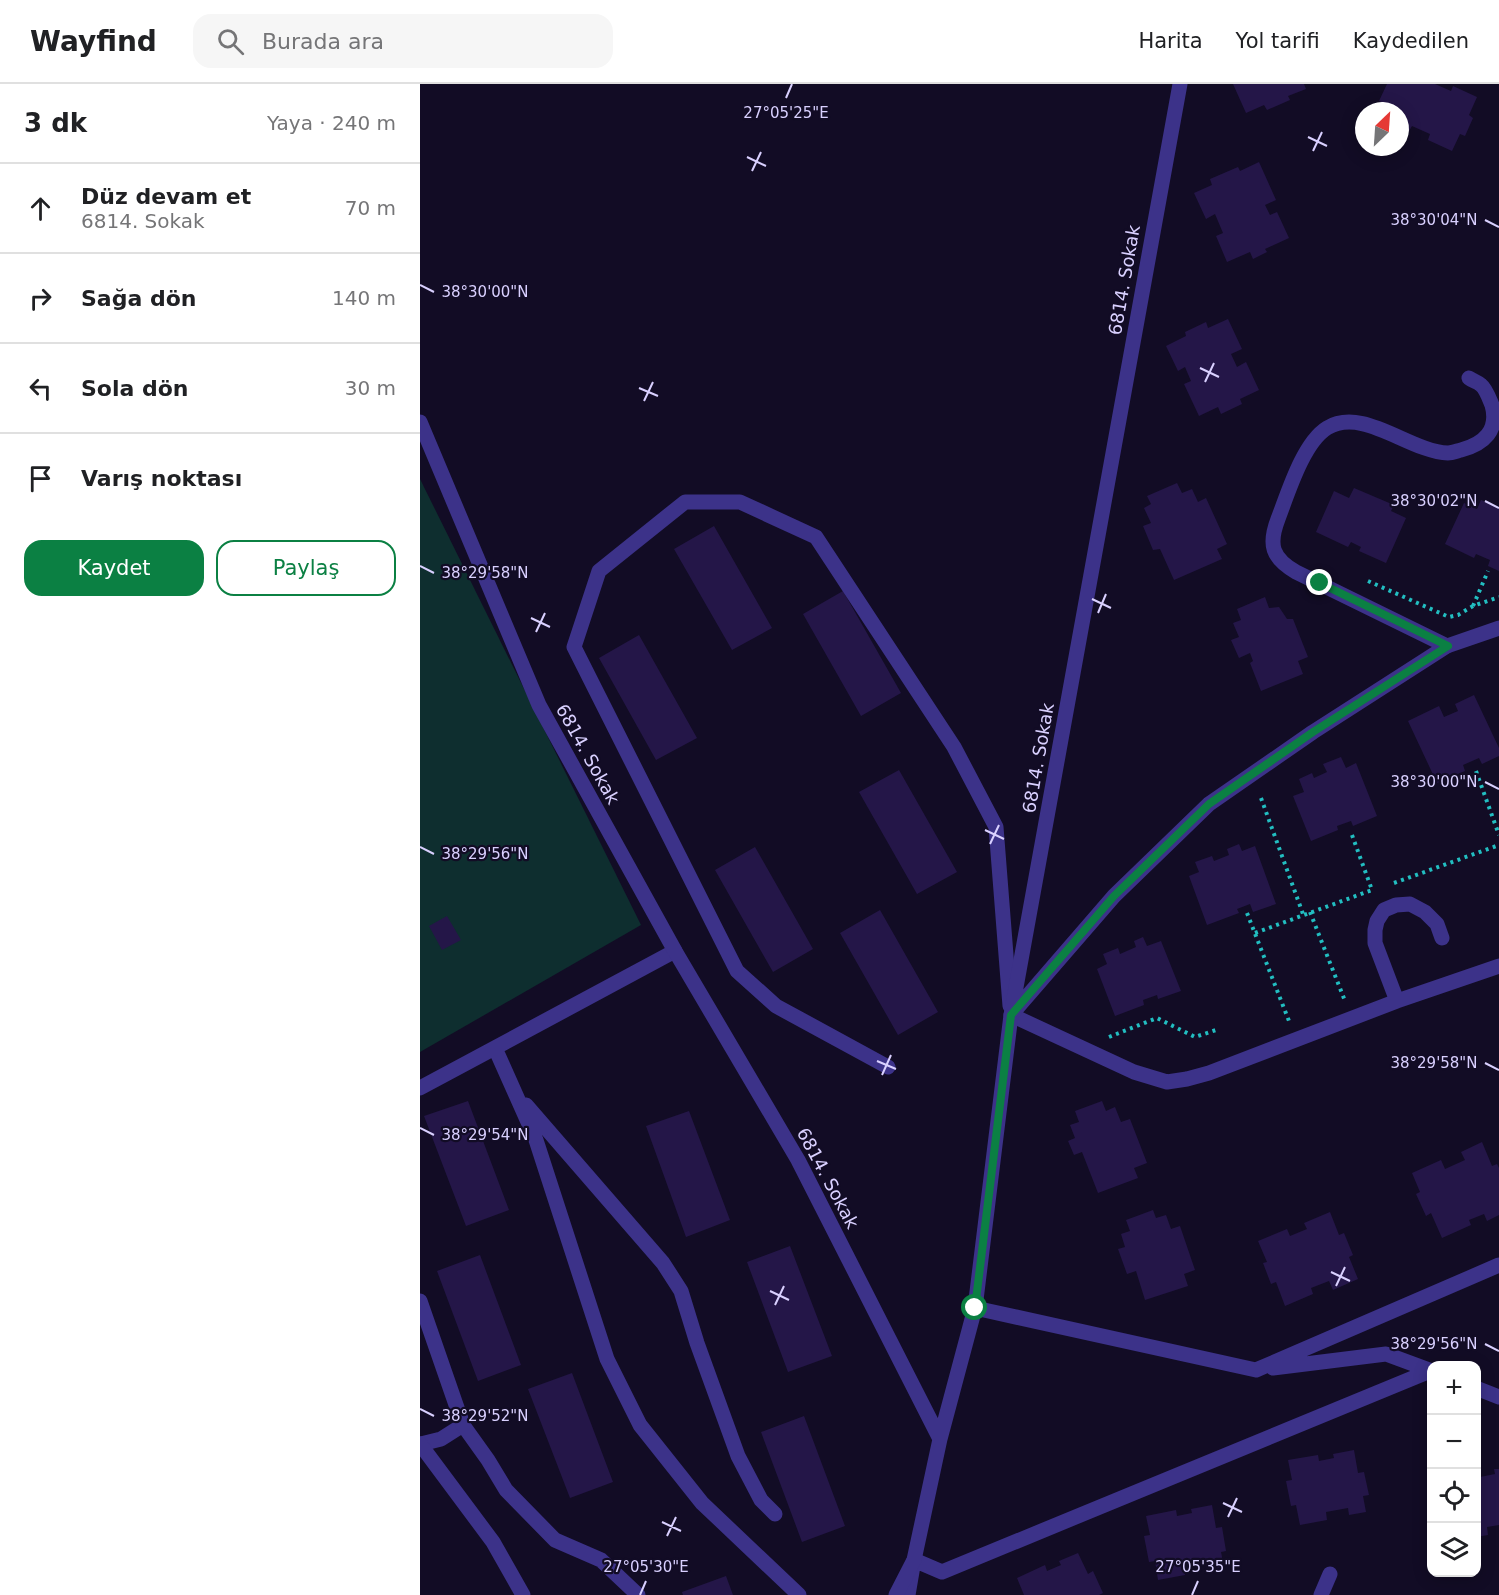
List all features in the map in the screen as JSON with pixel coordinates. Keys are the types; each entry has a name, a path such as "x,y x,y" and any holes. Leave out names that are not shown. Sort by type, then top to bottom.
{"street":[{"name":"6814. Sokak","path":"896,1595 914,1560 940,1439 975,1308 1011,1015 1179,84"},
{"path":"1448,646 1290,569 1284,565 1275,552 1273,544 1275,527 1306,452 1327,428 1342,421 1358,422 1428,450 1450,453 1474,447 1483,440 1495,423 1495,413 1482,386 1469,378"},
{"name":"6814. Sokak","path":"420,422 539,705 675,951 798,1160 940,1439"},
{"path":"888,1067 776,1006 737,971 574,647 599,571 685,502 740,502 816,537 954,747 996,827 1011,1015"},
{"path":"1011,1015 1114,896 1209,804 1313,732 1448,646 1499,628"},
{"path":"1397,1001 1375,943 1377,921 1384,910 1396,905 1410,904 1425,912 1437,924 1442,938"},
{"path":"420,1088 675,951"},
{"path":"1011,1015 1134,1072 1167,1082 1209,1073 1397,1001 1499,966"},
{"path":"495,1048 536,1140 607,1359 640,1425 702,1503 799,1595"},
{"path":"514,1091 663,1263 681,1291 697,1343 738,1456 761,1500 776,1514"},
{"path":"1256,1370 1499,1265"},
{"path":"420,1301 463,1425 506,1490 555,1540 601,1560 638,1595"},
{"path":"975,1308 1256,1370 1386,1354 1427,1369"},
{"path":"908,1595 914,1560 942,1572 1427,1373"},
{"path":"1481,1390 1499,1397"},
{"path":"463,1425 441,1439 420,1444 493,1542 523,1595"},
{"path":"1321,1595 1330,1574"}],"path":[{"path":"1473,606 1488,571"},
{"path":"1366,579 1449,618 1499,597"},
{"path":"1476,771 1499,835"},
{"path":"1261,798 1303,914"},
{"path":"1352,835 1372,890"},
{"path":"1310,912 1352,1018"},
{"path":"1247,913 1296,1040"},
{"path":"1093,1052 1107,1038 1157,1018 1195,1037 1219,1029"}],"green space":[{"path":"420,479 641,925 420,1052"}],"building":[{"path":"1233,84 1304,84 1306,89 1288,96 1290,100 1267,110 1264,105 1246,113"},
{"path":"1387,84 1435,84 1451,91 1453,86 1477,97 1469,115 1473,118 1465,136 1460,134 1452,151 1428,140 1430,134 1412,126 1409,131 1409,102 1379,101"},
{"path":"1259,162 1276,200 1265,205 1270,215 1277,212 1289,238 1265,249 1267,252 1253,259 1250,252 1227,262 1216,236 1223,233 1215,214 1206,219 1194,193 1212,185 1210,179 1238,167 1240,171"},
{"path":"1228,319 1242,349 1231,354 1237,367 1246,362 1259,390 1240,399 1242,404 1221,414 1218,407 1199,416 1184,384 1191,381 1185,367 1178,371 1166,346 1186,336 1185,332 1206,322 1208,328"},
{"path":"1177,483 1182,493 1192,489 1198,502 1206,498 1227,544 1217,549 1222,559 1174,580 1160,549 1153,550 1143,526 1151,523 1144,508 1151,504 1147,496"},
{"path":"1354,488 1394,505 1391,511 1406,518 1386,563 1359,551 1361,547 1351,542 1348,547 1316,532 1334,491 1349,498"},
{"path":"1481,500 1499,508 1499,571 1488,566 1490,560 1476,554 1474,558 1445,544 1464,503 1477,509"},
{"path":"714,526 772,628 732,650 674,549"},
{"path":"843,591 901,693 861,716 803,614"},
{"path":"1265,597 1269,608 1279,607 1287,619 1293,619 1308,657 1298,661 1303,674 1261,691 1250,663 1253,661 1250,653 1239,658 1231,640 1239,637 1233,623 1241,620 1237,609"},
{"path":"639,635 697,738 656,760 599,658"},
{"path":"1474,695 1499,748 1499,756 1482,764 1479,758 1463,765 1465,771 1437,783 1408,721 1439,706 1444,717 1458,711 1455,704"},
{"path":"1341,757 1346,768 1356,763 1377,816 1353,826 1351,821 1337,826 1338,830 1311,841 1293,796 1304,792 1299,779 1312,773 1314,778 1327,772 1323,764"},
{"path":"899,770 957,872 917,894 859,792"},
{"path":"1239,844 1242,851 1255,846 1276,904 1253,912 1250,904 1237,909 1239,913 1207,925 1189,876 1199,872 1195,862 1212,856 1214,861 1229,855 1227,849"},
{"path":"755,847 813,949 773,972 715,870"},
{"path":"880,910 938,1012 898,1035 840,933"},
{"path":"447,916 461,940 442,950 429,926"},
{"path":"1143,937 1147,946 1161,941 1181,991 1158,999 1157,995 1143,1000 1144,1005 1115,1016 1097,969 1107,964 1103,954 1118,948 1120,954 1136,947 1134,941"},
{"path":"468,1101 509,1210 466,1226 424,1116"},
{"path":"1102,1101 1106,1111 1115,1107 1121,1122 1130,1119 1147,1163 1134,1168 1138,1178 1098,1193 1082,1152 1074,1155 1068,1141 1075,1138 1070,1125 1079,1122 1075,1111"},
{"path":"689,1111 730,1220 686,1237 646,1126"},
{"path":"1482,1142 1492,1166 1497,1164 1499,1168 1499,1215 1487,1221 1484,1214 1469,1220 1471,1225 1442,1238 1431,1213 1426,1216 1416,1194 1420,1192 1412,1173 1441,1160 1445,1169 1465,1160 1461,1152"},
{"path":"1153,1210 1156,1218 1166,1215 1171,1229 1180,1226 1195,1270 1184,1274 1188,1286 1145,1300 1136,1271 1127,1274 1118,1249 1125,1247 1121,1234 1130,1231 1126,1220"},
{"path":"1330,1212 1339,1235 1344,1233 1353,1255 1349,1257 1358,1279 1333,1290 1329,1281 1311,1288 1313,1294 1285,1306 1276,1282 1271,1284 1263,1263 1267,1262 1258,1241 1287,1229 1290,1236 1307,1229 1304,1223"},
{"path":"790,1246 832,1356 788,1372 747,1262"},
{"path":"480,1255 521,1365 478,1381 437,1271"},
{"path":"572,1373 613,1482 570,1498 528,1389"},
{"path":"804,1416 845,1526 802,1542 761,1432"},
{"path":"1354,1450 1358,1473 1364,1472 1369,1495 1363,1496 1366,1512 1349,1515 1348,1508 1326,1512 1327,1520 1300,1525 1296,1505 1291,1506 1286,1481 1292,1480 1288,1460 1318,1455 1319,1461 1334,1458 1333,1454"},
{"path":"1494,1469 1499,1469 1499,1525 1487,1527 1488,1535 1481,1536 1481,1477 1495,1474"},
{"path":"1212,1505 1216,1528 1222,1527 1226,1551 1221,1552 1224,1567 1207,1570 1206,1563 1184,1567 1185,1575 1158,1580 1155,1561 1149,1562 1144,1536 1150,1535 1146,1516 1176,1510 1177,1516 1192,1513 1191,1509"},
{"path":"1078,1553 1088,1574 1093,1571 1103,1593 1099,1595 1024,1595 1017,1578 1045,1565 1047,1571 1061,1565 1059,1561"},
{"path":"726,1576 733,1595 683,1595 682,1592"}],"route":[{"path":"975,1308 1011,1015 1114,896 1209,804 1313,732 1448,646 1320,583"}]}
